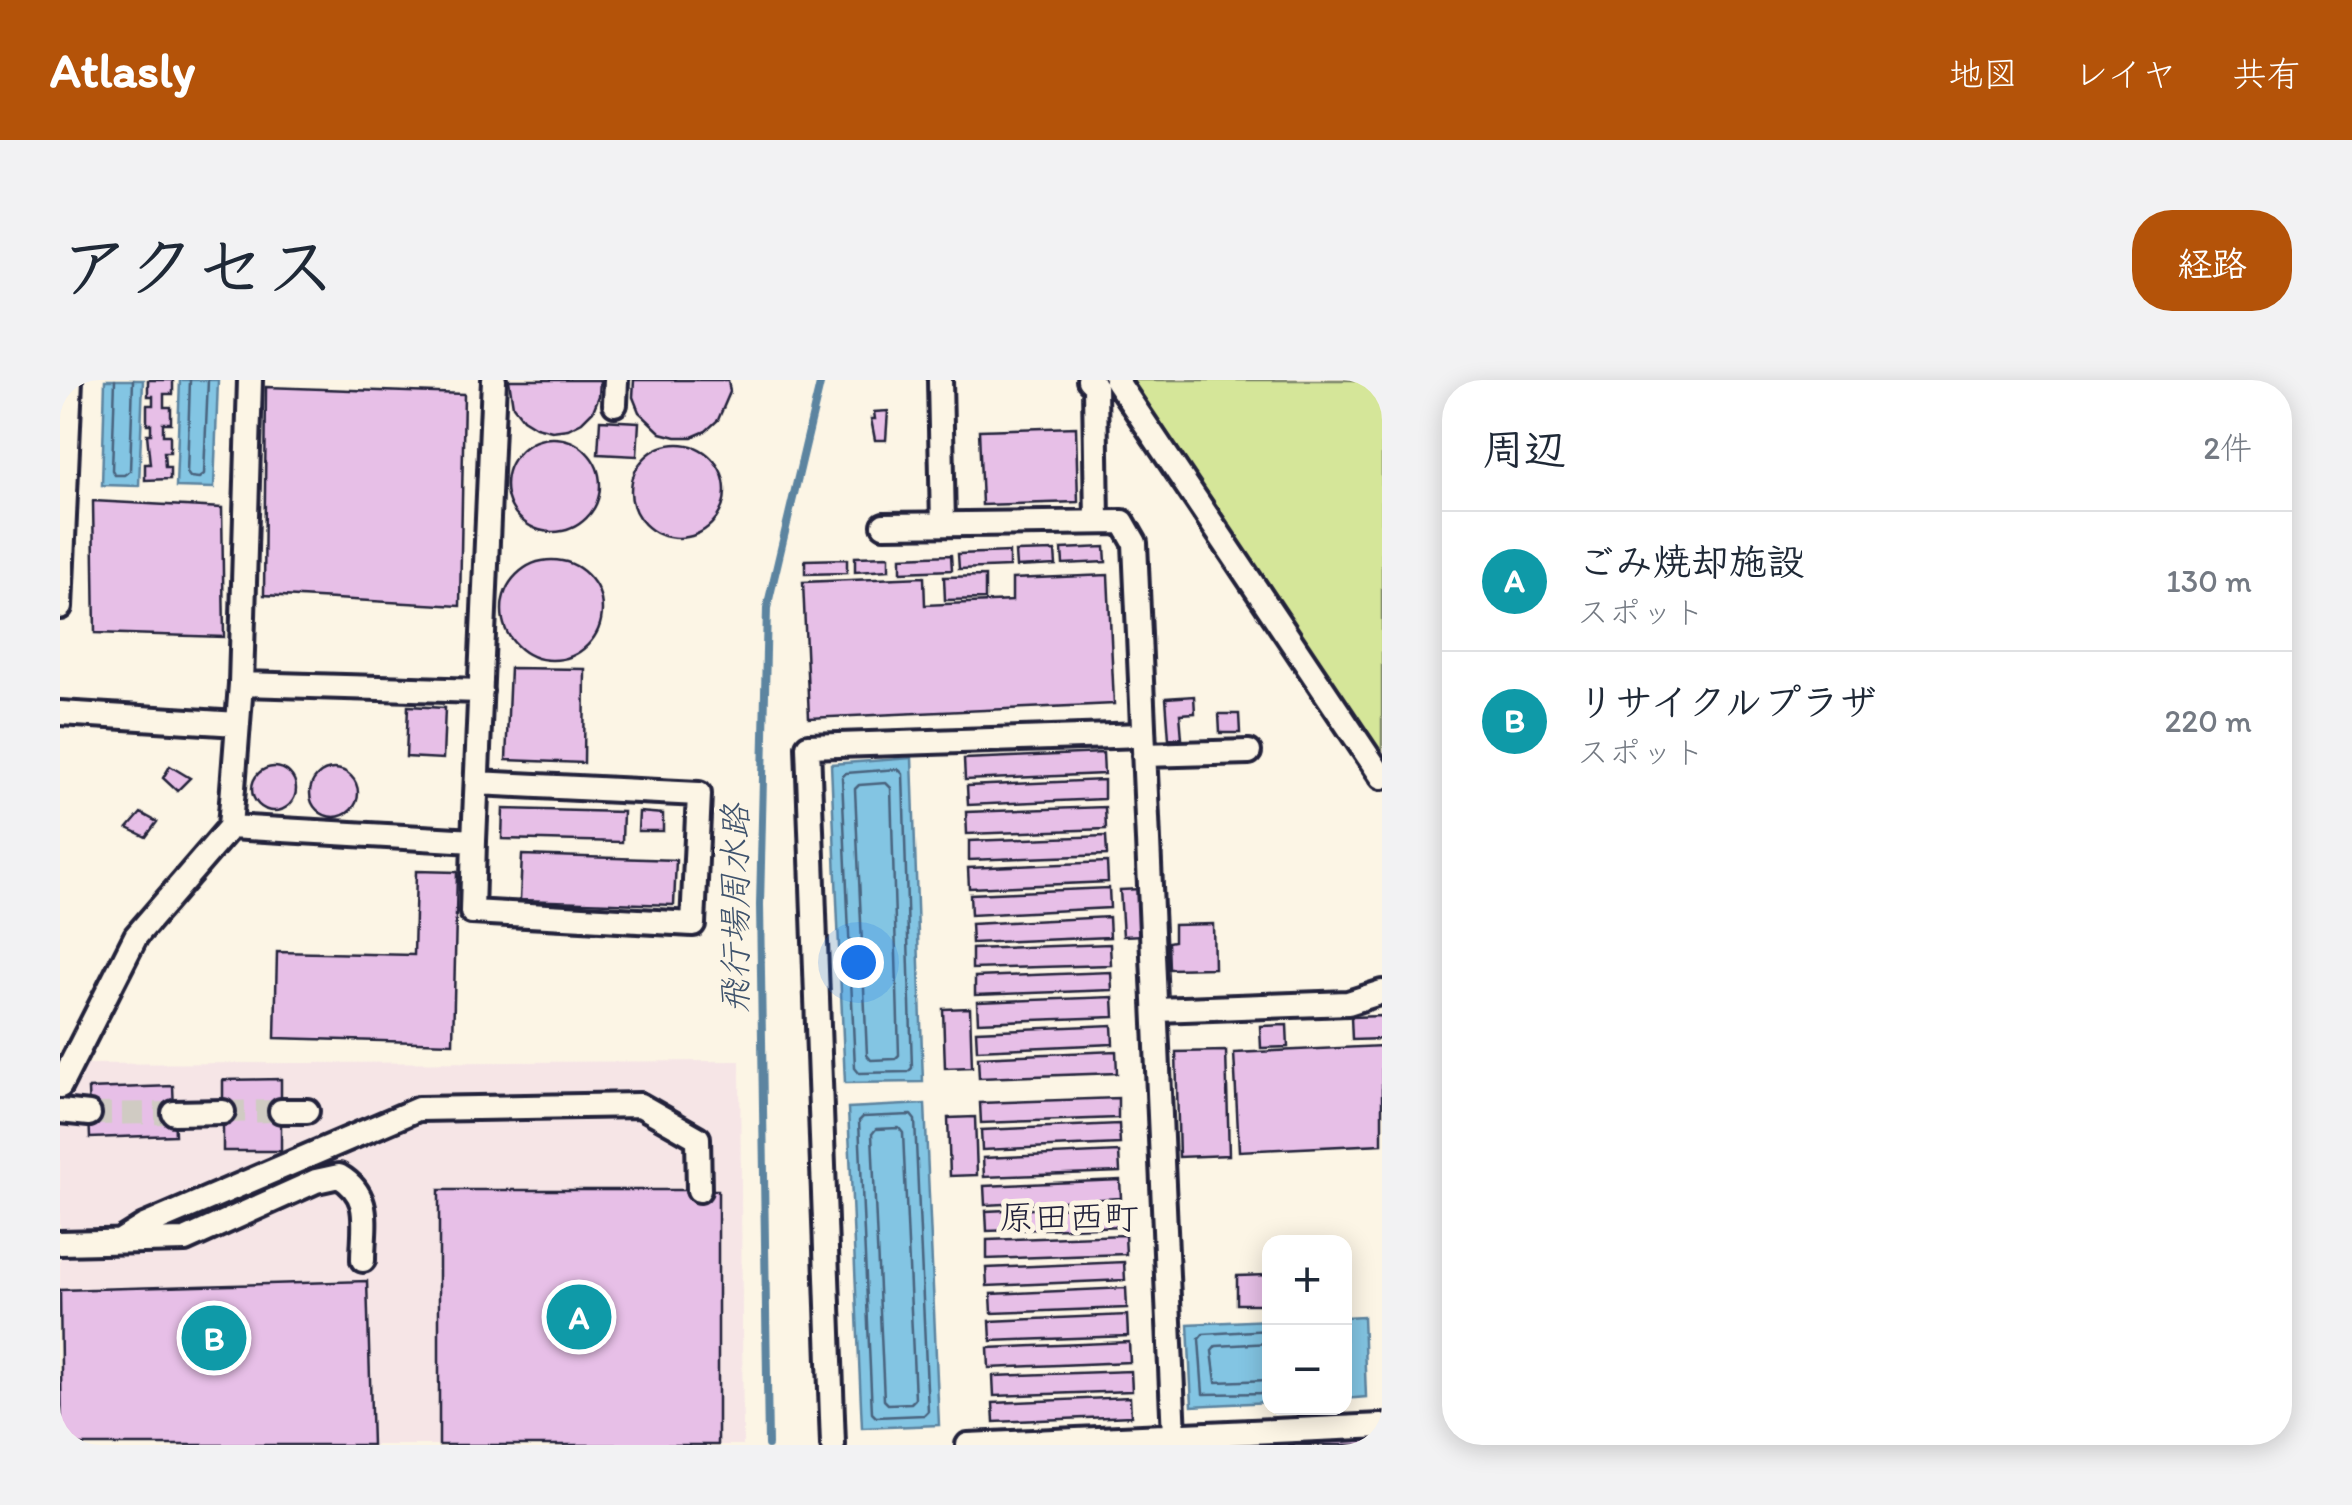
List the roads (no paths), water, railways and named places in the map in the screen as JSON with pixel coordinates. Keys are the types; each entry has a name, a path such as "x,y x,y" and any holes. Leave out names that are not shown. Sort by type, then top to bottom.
{"lane":[{"path":"60,608 70,380"},
{"path":"60,1086 66,1058 136,936 230,827 240,684 250,380"},
{"path":"477,783 700,794 693,924 472,912 474,840 494,380"},
{"path":"940,380 943,524"},
{"path":"1089,380 1095,386 1096,522"},
{"path":"1116,380 1382,777"},
{"path":"884,524 1124,522 1135,543 1174,1436"},
{"path":"240,684 481,692"},
{"path":"60,713 238,724"},
{"path":"833,1445 808,746 1144,745 1249,752"},
{"path":"230,827 474,840"},
{"path":"1156,1010 1348,1003 1382,992"},
{"path":"120,1241 144,1226 418,1109 640,1105 698,1138 699,1190"},
{"path":"60,1111 89,1114"},
{"path":"282,1111 306,1111"},
{"path":"174,1113 223,1112"},
{"path":"60,1243 185,1240 338,1176 356,1186 363,1203 363,1260"},
{"path":"968,1445 1129,1442 1174,1436 1382,1426"}],"water":[{"path":"105,380 143,380 139,486 102,485"},
{"path":"180,380 218,380 214,488 176,487"},
{"path":"912,758 923,1082 845,1083 831,764"},
{"path":"925,1104 939,1425 862,1428 848,1108"},
{"path":"1363,1316 1366,1397 1352,1398 1352,1325 1352,1317"},
{"path":"1262,1320 1262,1402 1192,1406 1188,1324"}],"waterway":[{"name":"飛行場周水路","path":"768,1445 760,905 767,608 821,380"}],"tunnel":[{"path":"223,1112 281,1111"},
{"path":"89,1114 174,1113"}],"place":[{"name":"ごみ焼却施設","path":"579,1317"},
{"name":"リサイクルプラザ","path":"214,1338"}],"district":[{"name":"原田西町","path":"1069,1217"}]}
